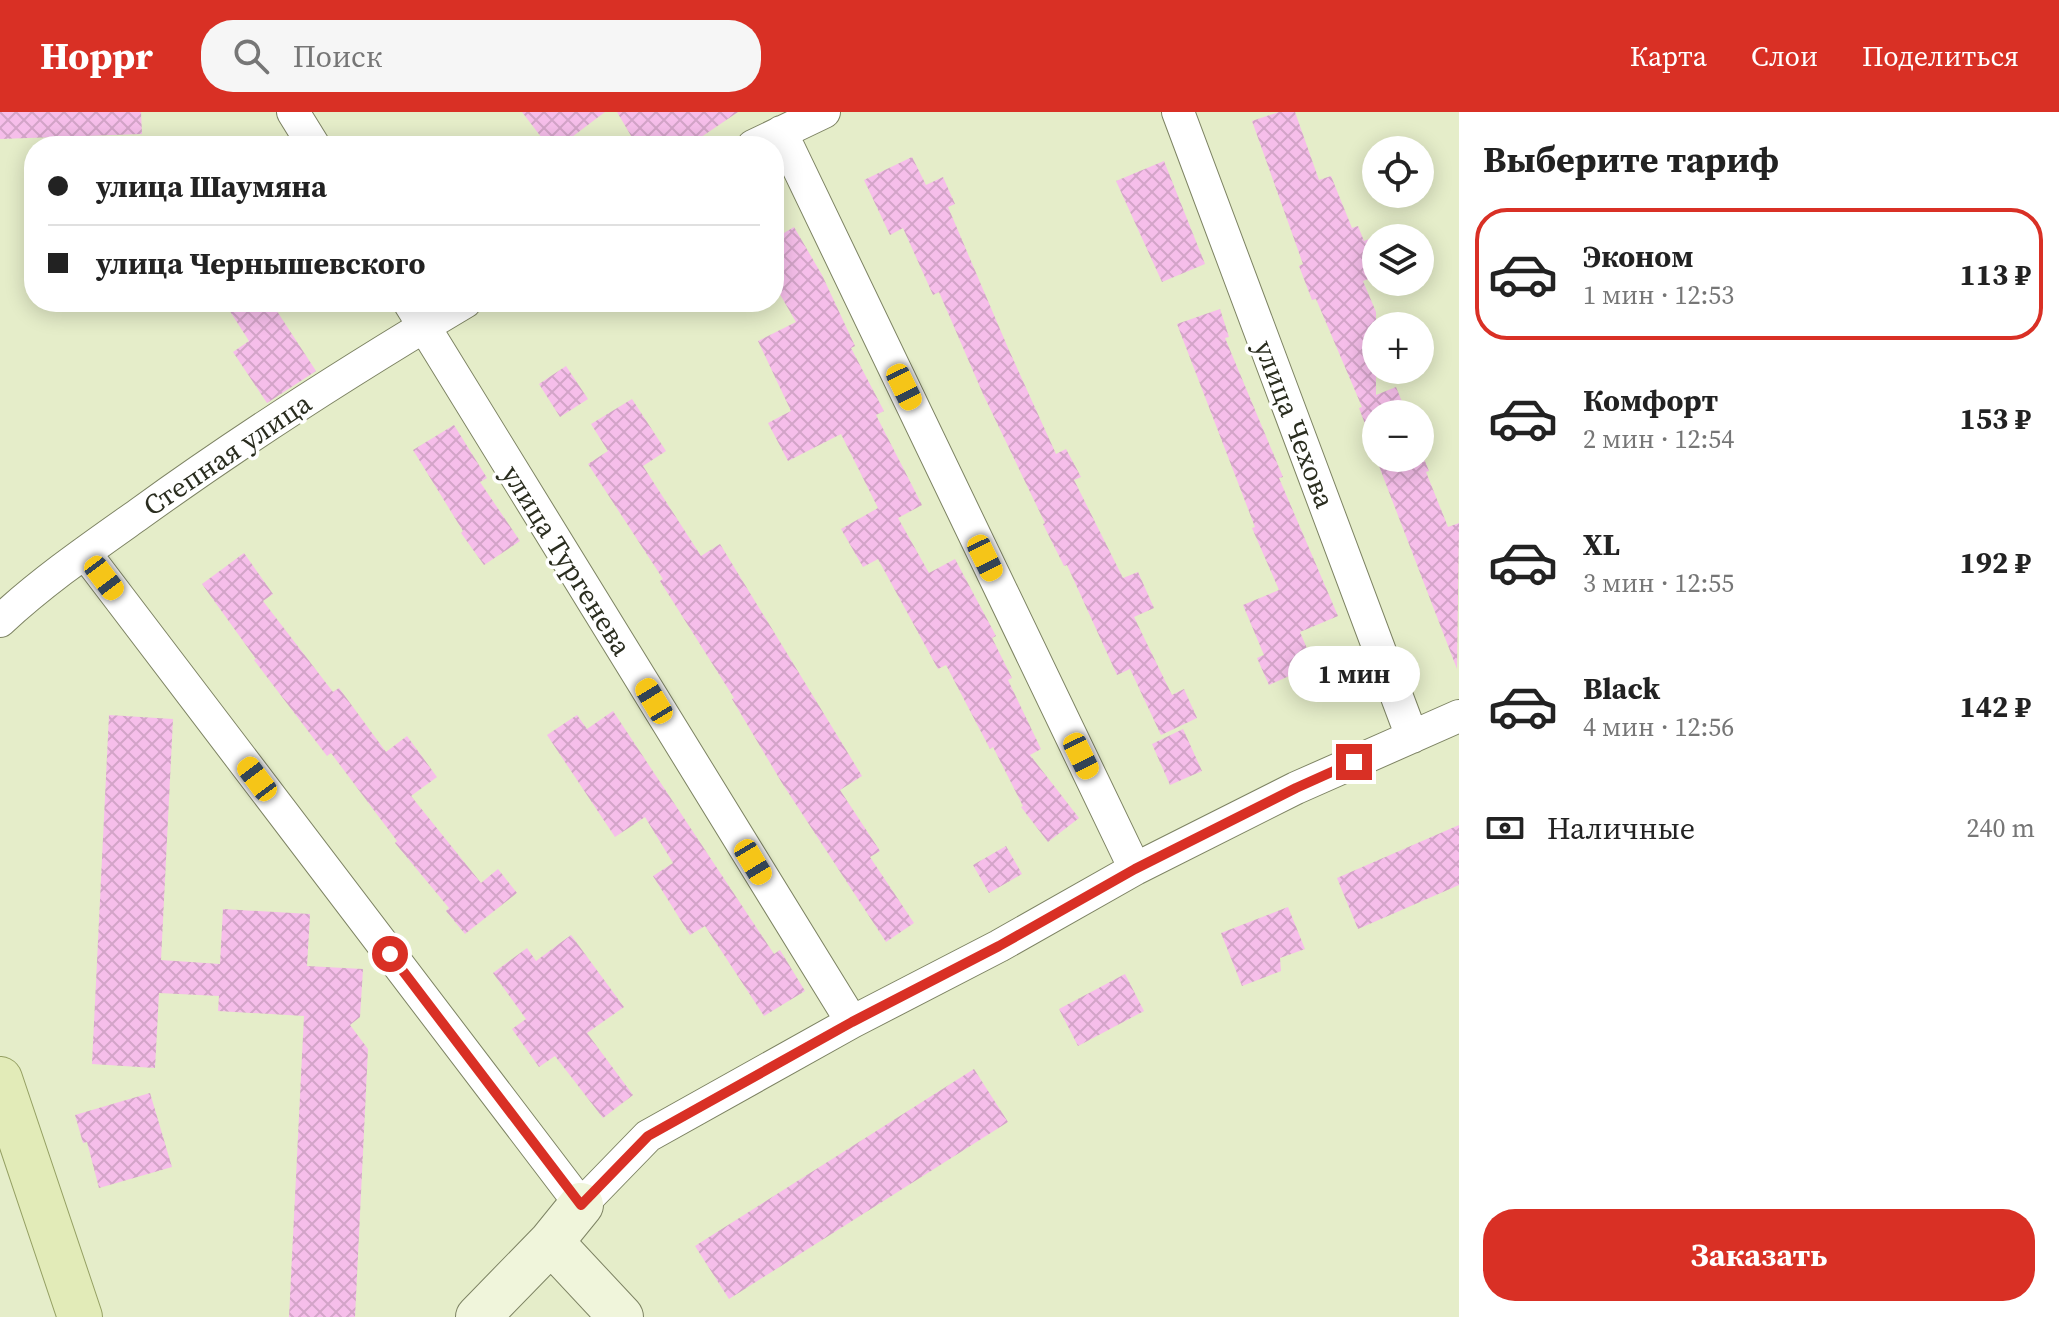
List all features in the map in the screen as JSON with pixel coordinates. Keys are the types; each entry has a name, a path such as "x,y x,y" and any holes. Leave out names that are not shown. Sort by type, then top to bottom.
{"main road":[{"path":"0,1079 80,1317"}],"street":[{"path":"293,112 308,136"},
{"path":"773,136 824,112"},
{"name":"улица Чехова","path":"1178,112 1412,737"},
{"path":"784,173 1135,869"},
{"name":"Степная улица","path":"0,621 33,590 196,473 363,362 416,314"},
{"name":"улица Тургенева","path":"416,314 852,1022"},
{"path":"85,553 581,1205"},
{"path":"478,1317 648,1136 1135,869 1296,788 1459,716"},
{"path":"551,1242 621,1317"}],"building":[{"path":"0,112 141,112 142,134 0,139"},
{"path":"522,112 605,112 573,136 540,136"},
{"path":"617,112 738,112 703,136 631,136"},
{"path":"1279,112 1295,112 1319,180 1331,176 1352,228 1358,226 1362,236 1362,296 1369,296 1376,312 1362,312 1362,384 1376,384 1376,395 1396,387 1401,400 1362,400 1362,407 1316,299 1312,300 1299,266 1303,264 1252,121"},
{"path":"912,157 926,185 943,177 955,204 948,207 1056,454 1066,449 1081,477 1074,480 1123,578 1138,572 1154,608 1134,617 1172,695 1184,689 1197,718 1161,735 1130,669 1117,675 1067,565 1064,566 1043,524 939,292 933,295 903,228 890,235 864,180"},
{"path":"1164,161 1205,264 1162,282 1116,181"},
{"path":"794,227 822,275 855,346 851,348 884,411 876,415 922,505 898,518 929,573 955,559 996,636 992,638 1012,678 1008,680 1041,749 1030,755 1079,818 1048,842 1021,807 993,747 990,749 946,665 938,669 878,559 863,567 841,529 878,508 841,434 788,461 768,423 791,411 758,341 796,322 784,301 784,233"},
{"path":"1220,309 1229,337 1225,338 1283,477 1279,478 1338,616 1300,632 1314,665 1269,685 1257,658 1264,655 1243,605 1279,590 1252,528 1255,527 1177,324"},
{"path":"230,312 278,312 316,371 267,403 233,352 249,341"},
{"path":"566,366 588,399 560,417 539,384"},
{"path":"632,399 666,451 643,466 701,556 720,544 862,776 840,790 880,851 870,857 914,923 886,942 782,783 734,698 660,581 663,579 588,464 608,451 591,424"},
{"path":"454,425 487,478 480,482 520,541 484,565 461,533 463,531 413,450"},
{"path":"1381,472 1426,472 1448,527 1459,523 1457,669"},
{"path":"244,553 273,594 263,601 333,692 339,688 386,752 407,736 437,777 411,796 481,883 498,869 517,893 465,934 446,911 449,908 395,843 397,841 331,753 327,756 254,660 202,584"},
{"path":"613,711 774,954 780,950 805,991 764,1016 705,926 690,935 653,876 673,863 645,817 615,837 547,735 577,715 587,729"},
{"path":"109,715 173,719 161,960 220,964 223,909 310,914 307,966 363,969 360,1017 350,1025 368,1049 355,1317 289,1317 304,1016 218,1011 219,996 159,993 155,1068 92,1064"},
{"path":"1183,729 1202,771 1170,785 1152,744"},
{"path":"1459,825 1459,885 1358,929 1337,878"},
{"path":"1006,846 1022,874 989,893 973,865"},
{"path":"1288,907 1305,949 1280,958 1281,971 1242,986 1221,933"},
{"path":"571,935 624,1007 587,1033 633,1095 603,1118 555,1056 539,1067 512,1029 526,1019 493,973 527,948 536,961"},
{"path":"1125,974 1144,1011 1078,1046 1059,1009"},
{"path":"974,1069 1008,1122 729,1299 695,1246"},
{"path":"150,1093 172,1167 99,1188 87,1142 83,1143 75,1115"}],"route":[{"path":"390,954 581,1205 648,1136 1135,869 1354,762"}]}
